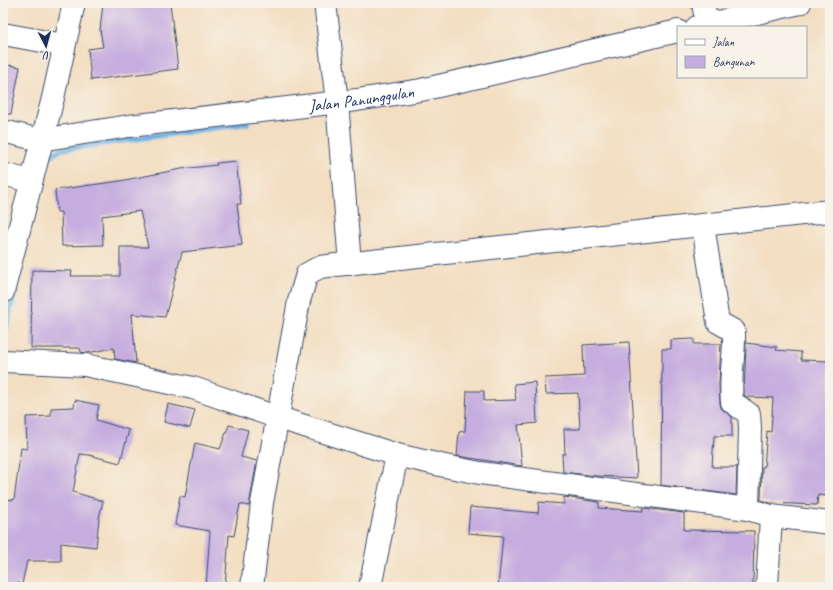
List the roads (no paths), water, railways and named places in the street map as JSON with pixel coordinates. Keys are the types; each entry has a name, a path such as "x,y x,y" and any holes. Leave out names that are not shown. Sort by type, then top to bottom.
{"street":[{"path":"3,292 40,140 53,98 74,3"},
{"path":"325,3 337,102 350,264"},
{"path":"704,3 702,26 800,3"},
{"name":"Jalan Panunggulan","path":"40,140 129,126 337,102 421,90 677,31"},
{"path":"3,34 64,45"},
{"path":"3,131 40,140"},
{"path":"3,174 30,181"},
{"path":"252,587 262,503 279,418 299,301 307,274 320,267 830,211"},
{"path":"703,225 718,322 734,331 735,344 730,391 732,402 749,414 748,509"},
{"path":"3,361 86,364 193,388 279,418 397,455 480,473 748,509 771,516 830,523"},
{"path":"370,587 397,455"},
{"path":"767,587 771,516"}],"waterway":[{"path":"46,163 48,157 62,149 247,123"},
{"path":"3,339 15,288"}]}
